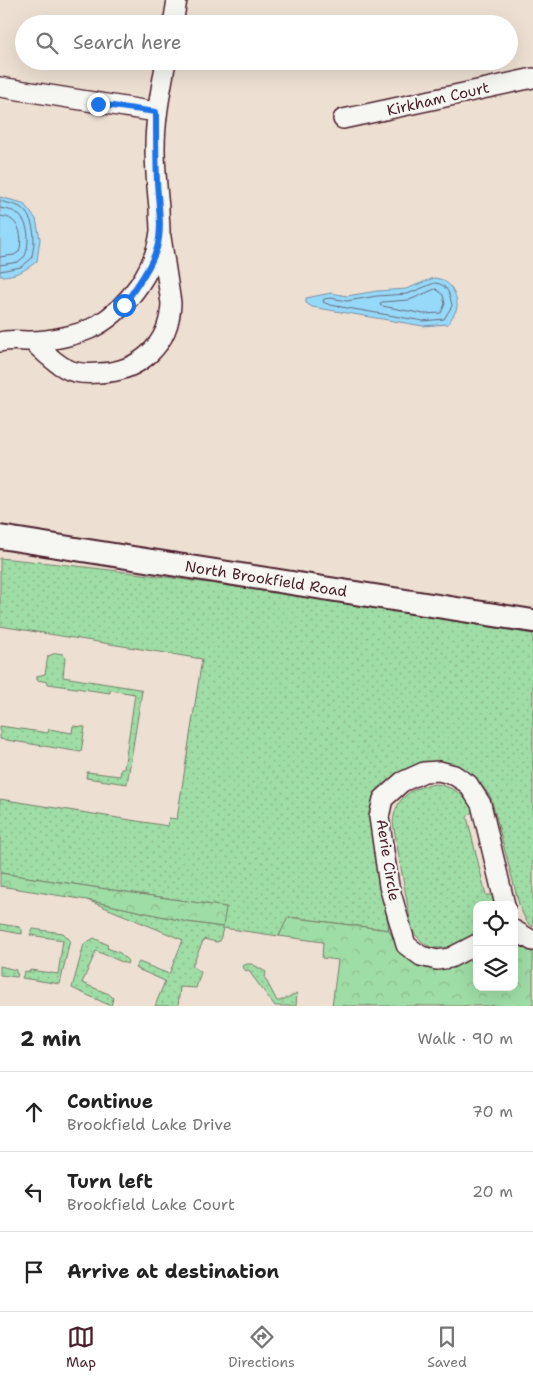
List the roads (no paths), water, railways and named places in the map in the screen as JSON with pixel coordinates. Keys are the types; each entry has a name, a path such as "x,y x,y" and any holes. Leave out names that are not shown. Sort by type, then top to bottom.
{"street":[{"path":"174,15 177,0"},
{"path":"32,341 64,368 78,373 110,373 130,368 150,354 163,334 171,313 172,303 160,229 155,148 156,112 164,70"},
{"name":"Kirkham Court","path":"343,119 533,78"},
{"path":"0,87 156,112"},
{"path":"0,342 6,340 32,341 71,335 96,326 124,305 141,281 157,248 160,229"},
{"name":"North Brookfield Road","path":"0,536 533,621"},
{"name":"Aerie Circle","path":"473,946 450,958 437,960 421,956 406,945 389,886 379,818 384,800 402,782 424,772 439,771 454,775 468,784 481,804 504,901"},
{"path":"518,932 533,941"}],"water":[{"path":"0,197 23,203 36,219 40,239 37,261 20,272 0,276"},
{"path":"434,278 447,283 451,287 457,301 457,308 448,324 423,326 312,307 306,303 306,298 331,293 347,296 406,289"}]}
